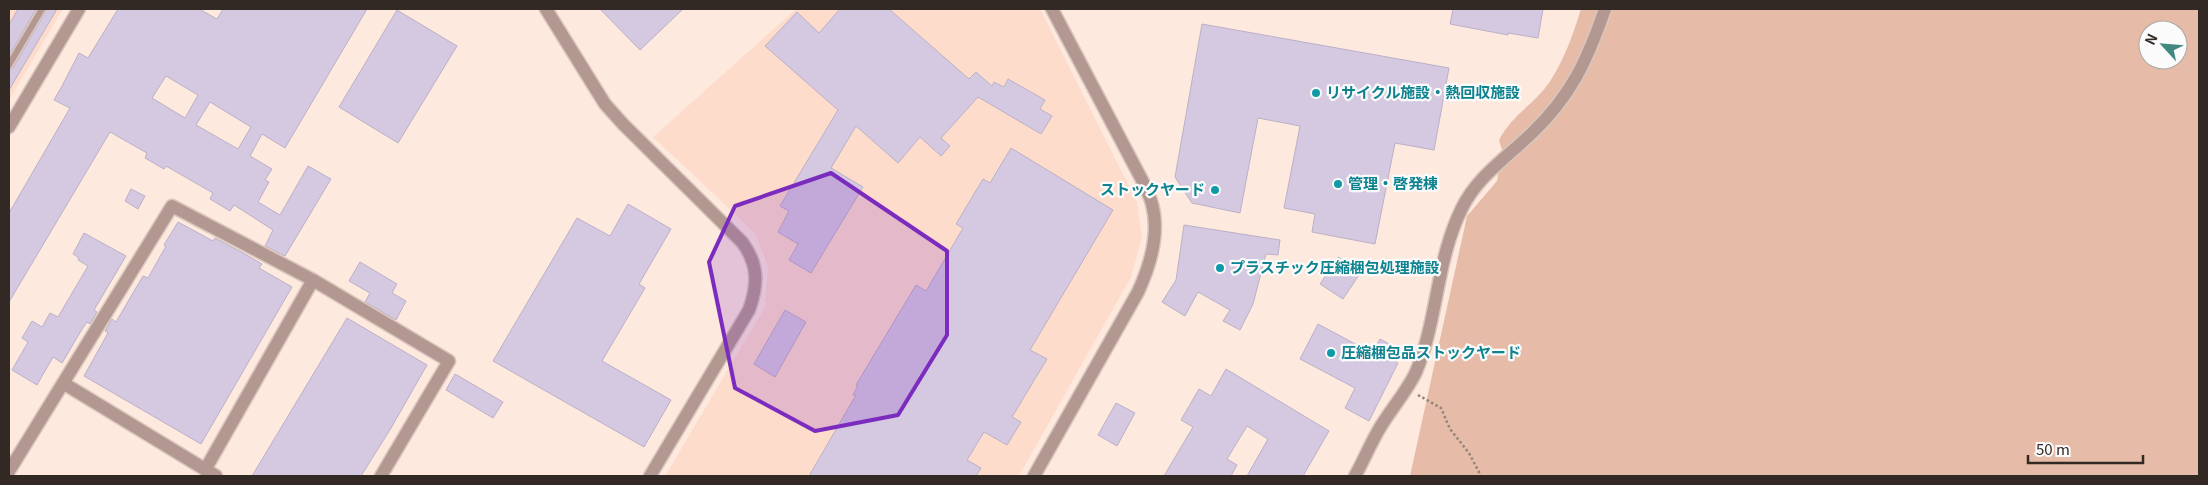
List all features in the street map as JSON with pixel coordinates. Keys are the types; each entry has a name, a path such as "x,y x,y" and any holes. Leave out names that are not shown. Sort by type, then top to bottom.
{"street":[{"path":"9,127 79,9"},
{"path":"546,9 605,104 742,242 750,253 755,269 755,291 748,310 650,476"},
{"path":"1034,476 1138,292 1148,272 1153,249 1154,222 1152,204 1143,182 1052,9"},
{"path":"1355,476 1381,426 1415,372 1432,320 1446,247 1462,207 1480,180 1531,134 1558,106 1576,79 1588,55 1604,9"},
{"path":"9,471 172,206 313,280 449,361 381,476"},
{"path":"63,383 210,473 313,280"}],"lane":[{"path":"9,65 42,9"}],"path":[{"path":"1406,387 1441,408 1450,429 1469,453 1480,476"}],"highlighted area":[{"path":"831,173 947,251 947,335 898,415 815,431 735,388 709,262 735,206"}],"shaded area":[{"path":"9,9 63,9 9,100"},
{"path":"796,9 1040,9 1137,202 1142,237 1131,277 1019,476 665,476 765,307 768,266 755,233 653,137"},
{"path":"1581,9 2199,9 2199,476 1410,476 1467,216 1497,181 1502,150 1499,140 1504,131 1549,83 1564,56"}],"building":[{"path":"18,9 36,9 9,56 9,25"},
{"path":"47,9 57,9 9,90 9,70 13,68"},
{"path":"118,9 199,9 217,19 223,9 367,9 285,148 262,134 250,156 272,169 265,180 269,182 258,202 280,215 308,166 331,179 285,256 265,246 273,230 234,205 230,211 210,199 213,193 166,166 164,169 145,158 147,153 110,132 9,302 9,213 70,108 54,100 79,53 88,58","holes":["166,76 198,95 185,118 152,98","210,102 251,127 238,149 196,125"]},
{"path":"600,9 683,9 640,50"},
{"path":"840,9 889,9 969,79 976,72 992,86 994,82 1004,87 1008,79 1045,100 1040,109 1052,116 1041,134 978,97 941,138 950,146 941,156 920,137 898,163 856,126 831,168 863,187 811,273 789,260 798,244 778,232 789,211 780,206 838,110 765,46 797,12 819,33"},
{"path":"1453,9 1543,9 1538,38 1508,33 1508,35 1450,24"},
{"path":"397,10 457,46 398,143 339,107"},
{"name":"リサイクル施設・熱回収施設","path":"1202,24 1449,68 1434,150 1395,143 1375,244 1312,232 1315,214 1284,208 1300,126 1258,118 1240,213 1192,203 1175,177"},
{"path":"1011,148 1113,210 1030,350 1047,359 1012,417 1021,422 1007,445 984,432 967,460 981,468 976,476 809,476 856,395 853,395 858,385 856,385 916,285 926,291 963,228 956,224 983,179 990,183"},
{"path":"131,189 145,196 138,209 125,201"},
{"path":"628,204 671,229 639,284 645,288 602,361 671,400 644,447 493,361 577,218 610,236"},
{"path":"178,222 213,241 215,238 245,254 262,264 259,268 292,287 201,444 84,376 108,333 105,331 112,319 116,322 143,276 148,278"},
{"name":"プラスチック圧縮梱包処理施設","path":"1184,225 1280,240 1278,255 1266,254 1253,304 1240,330 1223,321 1230,310 1198,292 1185,316 1162,302 1176,280"},
{"path":"84,233 126,256 94,310 97,312 90,324 87,322 84,326 62,363 53,357 37,385 12,370 28,342 22,338 32,321 42,327 50,313 58,317 88,266 78,260 79,258 73,254"},
{"path":"1338,257 1361,272 1343,299 1320,284"},
{"path":"360,262 397,284 392,293 406,301 396,320 365,302 370,293 349,281"},
{"path":"785,310 806,322 775,377 754,364"},
{"path":"347,318 427,365 391,428 361,476 252,476"},
{"path":"1318,324 1372,353 1380,339 1400,350 1395,361 1398,363 1369,421 1345,408 1355,388 1300,359"},
{"path":"1226,369 1329,431 1303,476 1247,476 1268,439 1247,426 1227,459 1237,465 1231,476 1164,476 1193,427 1181,420 1199,389 1211,396"},
{"path":"455,374 503,402 493,418 446,390"},
{"path":"1116,403 1135,413 1117,446 1098,435"}],"place":[{"name":"リサイクル施設・熱回収施設","path":"1316,93"},
{"name":"管理・啓発棟","path":"1338,184"},
{"name":"ストックヤード","path":"1215,190"},
{"name":"プラスチック圧縮梱包処理施設","path":"1220,268"},
{"name":"圧縮梱包品ストックヤード","path":"1331,353"}]}
